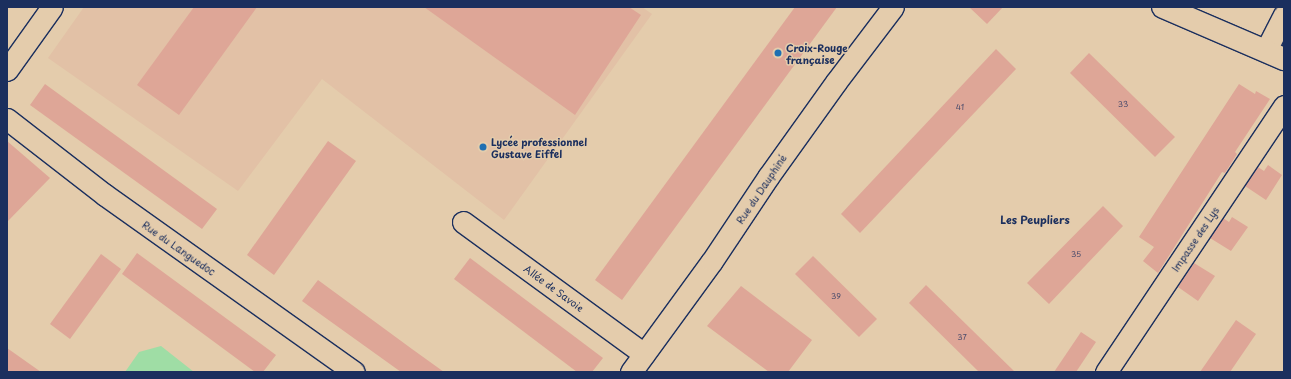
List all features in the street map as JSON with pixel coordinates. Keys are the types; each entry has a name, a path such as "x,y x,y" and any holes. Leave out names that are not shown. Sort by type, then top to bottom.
{"street":[{"path":"7,70 52,7"},
{"name":"Rue du Dauphiné","path":"631,372 712,261 768,177 893,7"},
{"path":"1163,7 1275,55 1284,15"},
{"name":"Impasse des Lys","path":"1106,372 1284,106"},
{"name":"Rue du Languedoc","path":"7,119 105,195 354,372"},
{"name":"Allée de Savoie","path":"463,222 644,354"}],"shaded area":[{"name":"Lycée professionnel Gustave Eiffel","path":"84,7 642,7 652,14 504,220 322,79 238,191 48,58"}],"green space":[{"path":"161,346 194,372 125,372 139,352"}],"building":[{"path":"194,7 257,7 179,115 137,85"},
{"path":"424,7 629,7 641,15 575,115"},
{"path":"795,7 837,7 622,300 595,280"},
{"path":"969,7 1003,7 987,24"},
{"path":"996,49 1016,69 860,233 841,214"},
{"path":"1089,53 1175,137 1155,157 1070,73"},
{"path":"45,84 217,209 202,229 30,105"},
{"path":"1239,84 1255,94 1256,91 1270,99 1235,152 1237,154 1225,173 1222,172 1158,273 1143,261 1154,247 1139,237"},
{"path":"7,141 50,178 7,222"},
{"path":"328,141 356,161 274,275 247,255"},
{"path":"1268,165 1282,175 1266,200 1245,186 1258,167 1264,171"},
{"path":"1103,206 1123,226 1049,304 1027,283"},
{"path":"1232,217 1248,227 1231,251 1210,238 1223,218 1229,222"},
{"path":"137,253 276,355 263,372 255,372 122,274"},
{"path":"101,254 121,269 70,339 50,324"},
{"path":"813,256 877,319 859,337 795,274"},
{"path":"470,258 603,358 592,372 577,372 454,279"},
{"path":"1194,263 1215,276 1198,301 1178,287"},
{"path":"318,280 444,372 401,372 302,301"},
{"path":"926,285 1015,372 979,372 909,303"},
{"path":"741,286 812,340 788,372 769,372 707,326"},
{"path":"1236,320 1256,334 1230,372 1200,372"},
{"path":"1081,332 1096,342 1076,372 1054,372"},
{"path":"7,348 41,372 7,372"}],"place":[{"name":"Croix-Rouge française","path":"778,53"},
{"name":"Lycée professionnel Gustave Eiffel","path":"483,147"}],"district":[{"name":"Les Peupliers","path":"1035,220"}]}
